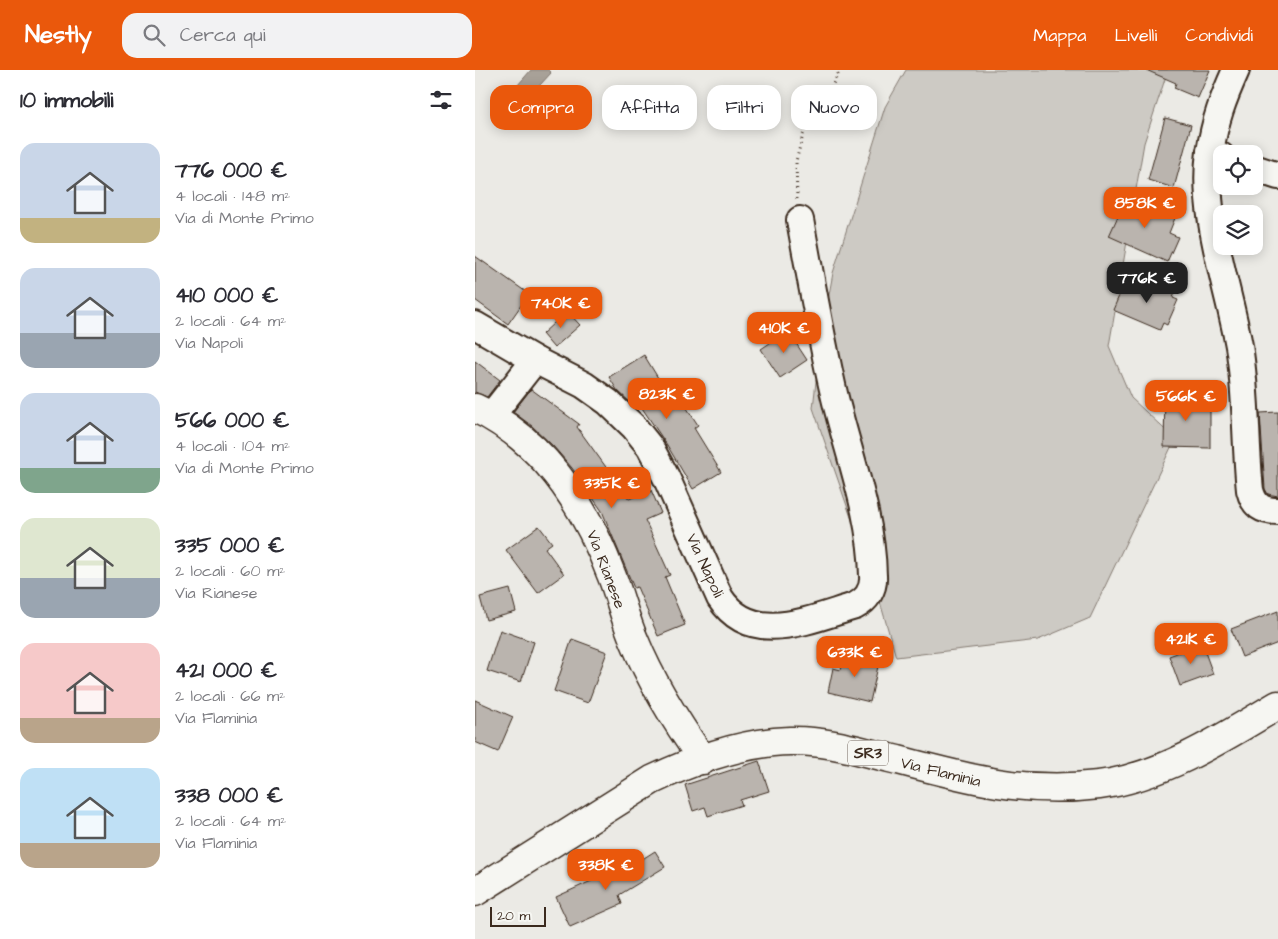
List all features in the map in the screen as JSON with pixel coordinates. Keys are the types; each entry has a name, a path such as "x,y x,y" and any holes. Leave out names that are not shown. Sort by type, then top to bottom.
{"main road":[{"name":"Via Rianese","path":"483,412 512,430 541,457 556,473 577,502 605,559 630,629 645,663 666,703 703,760"},
{"name":"Via Flaminia","path":"475,892 652,780 703,760 754,745 775,742 809,742 863,752 965,778 1027,788 1098,785 1137,776 1196,752 1278,705"}],"street":[{"path":"1215,145 1216,120 1237,70"},
{"path":"1213,160 1207,179 1211,211 1242,366 1250,490 1253,501 1267,508"},
{"path":"1263,171 1278,176"},
{"name":"Via Napoli","path":"475,325 535,360 572,378 624,416 645,440 666,477 720,598 733,614 748,623 780,626 860,604 871,590 874,577 867,530 861,495 835,397 800,220"},
{"path":"483,412 535,360"}],"path":[{"path":"800,220 796,172 799,148 808,123 828,94 841,70"}],"shaded area":[{"path":"531,70 548,70 551,73 540,85 518,85"},
{"path":"906,70 1168,70 1144,143 1109,346 1131,398 1175,439 1090,618 1038,640 896,657 878,595 813,408 821,338 833,273 885,107"}],"building":[{"path":"1146,70 1210,70 1198,98 1174,88 1176,83"},
{"path":"1165,118 1191,125 1174,188 1148,180"},
{"path":"1127,196 1175,218 1169,233 1178,237 1167,262 1109,236"},
{"path":"475,256 529,294 508,324 475,300"},
{"path":"1153,280 1176,290 1173,298 1178,300 1167,325 1163,323 1160,330 1113,310 1125,282 1148,291"},
{"path":"567,311 580,325 554,348 542,334"},
{"path":"788,331 807,360 780,378 761,349"},
{"path":"644,355 674,404 681,399 698,425 694,428 721,472 693,489 667,445 638,402 633,405 617,390 609,377"},
{"path":"475,361 500,380 487,397 475,392"},
{"path":"531,389 579,424 577,427 629,499 651,490 661,513 645,520 670,575 665,577 685,625 658,636 637,587 634,588 602,511 572,468 553,446 532,426 513,412"},
{"path":"1165,393 1187,393 1187,402 1210,402 1210,448 1164,447"},
{"path":"1278,412 1278,496 1268,494 1265,489 1260,413"},
{"path":"539,526 552,543 545,548 564,574 538,593 506,550"},
{"path":"510,589 516,612 486,620 480,597"},
{"path":"1278,611 1278,643 1242,657 1231,629"},
{"path":"500,630 534,642 521,682 487,671"},
{"path":"572,639 607,652 588,703 554,691"},
{"path":"1202,644 1213,674 1180,686 1169,656"},
{"path":"845,654 879,662 870,702 828,692 833,668 841,670"},
{"path":"475,700 513,717 498,752 475,742"},
{"path":"759,761 769,791 740,800 742,805 708,816 705,807 693,811 685,785"},
{"path":"655,851 665,867 619,895 622,904 570,927 556,897 609,873 611,879"}]}
